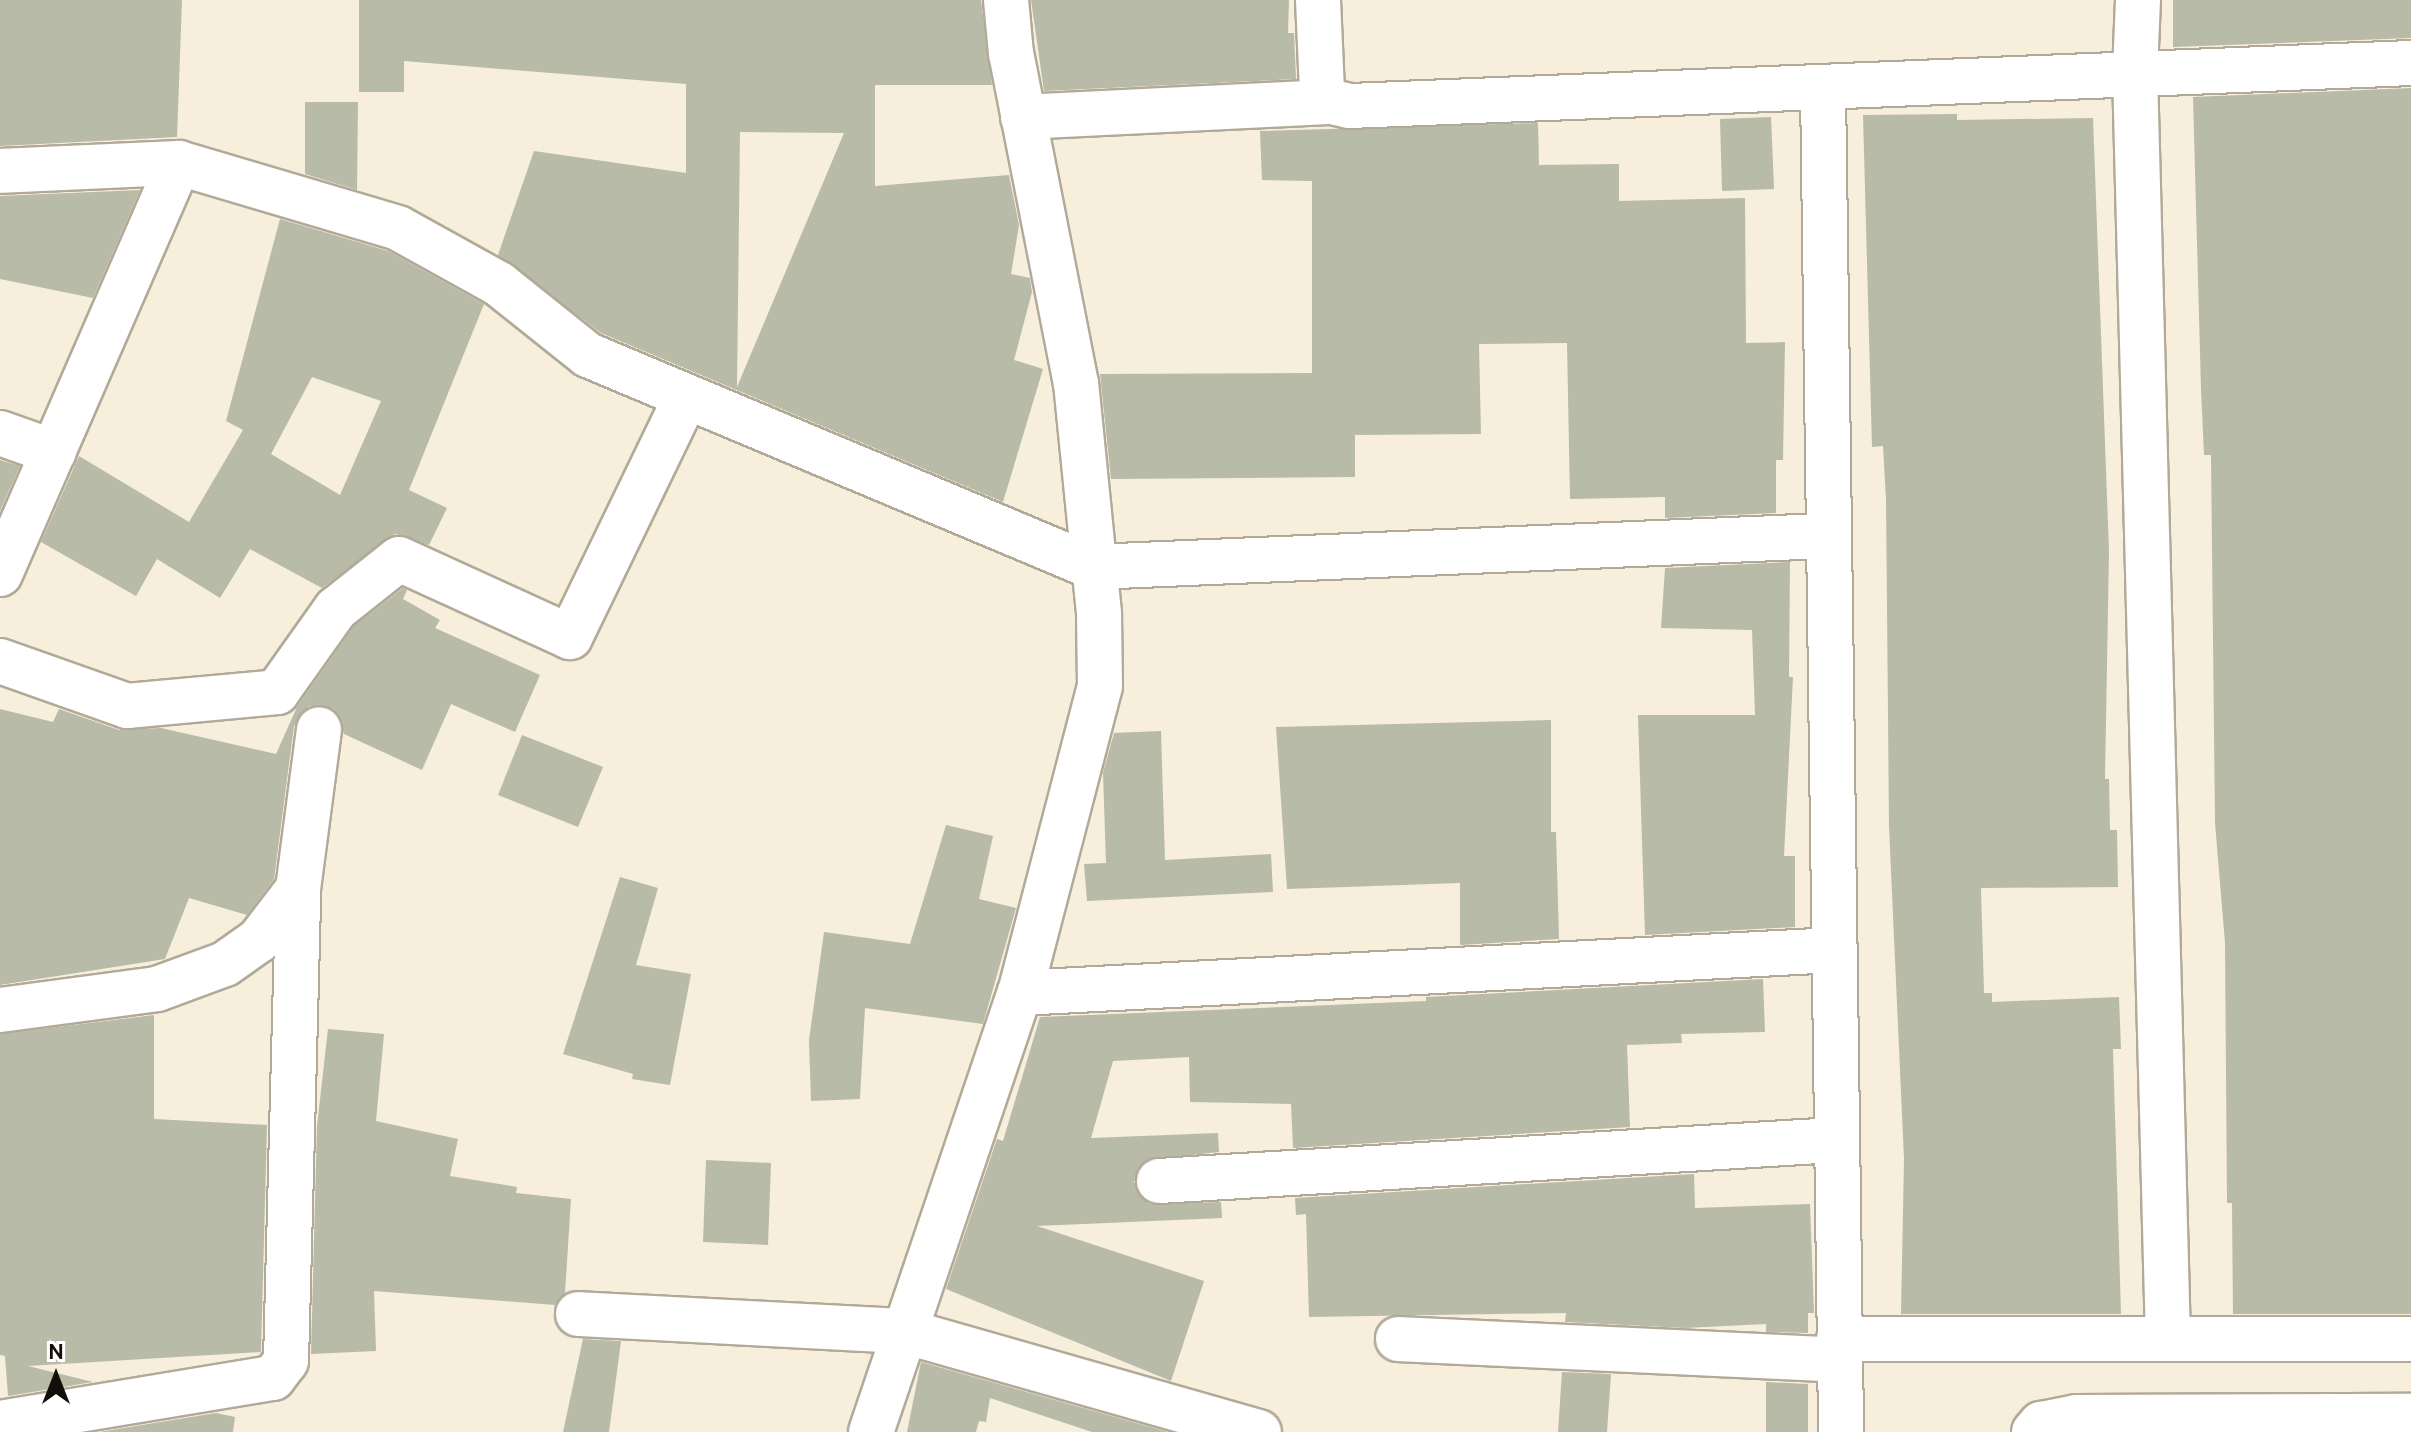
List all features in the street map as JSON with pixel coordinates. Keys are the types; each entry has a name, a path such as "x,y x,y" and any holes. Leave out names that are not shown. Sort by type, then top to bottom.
{"street":[{"path":"871,1432 1020,993 1100,686 1093,567 1068,329 1023,117 1006,0"},
{"path":"1318,0 1322,91 1332,102"},
{"path":"2138,0 2135,72 2168,1338"},
{"path":"1023,117 1332,102 1350,106 2411,63"},
{"path":"1823,87 1825,536 1841,1432"},
{"path":"0,171 179,163 398,228 499,284 588,355 1093,567 1825,536"},
{"path":"0,574 179,163"},
{"path":"0,661 127,706 277,692 336,609 399,559 570,637 686,397"},
{"path":"0,433 54,452"},
{"path":"0,1423 273,1378 286,1361 298,889 319,729"},
{"path":"0,1010 157,989 225,964 259,940 298,889"},
{"path":"1020,993 1834,950"},
{"path":"1159,1181 1835,1140"},
{"path":"578,1314 904,1331 1259,1432"},
{"path":"1398,1339 1839,1349 2168,1338 2411,1339"},
{"path":"2034,1432 2041,1424 2076,1417 2411,1416"}],"building":[{"path":"0,0 182,0 177,137 0,146"},
{"path":"359,0 981,0 992,85 875,85 875,186 1009,175 1019,225 1011,274 1030,278 1032,292 1014,360 1043,369 1003,502 601,333 498,255 534,151 686,173 686,84 404,61 404,92 359,92","holes":["740,132 844,133 737,387"]},
{"path":"1031,0 1289,0 1288,33 1294,33 1296,79 1044,91"},
{"path":"2173,0 2411,0 2411,38 2173,47"},
{"path":"2411,88 2411,1314 2233,1314 2232,1203 2227,1203 2225,943 2215,823 2211,455 2204,455 2193,97"},
{"path":"305,102 358,102 357,190 305,174"},
{"path":"1957,114 1957,120 2093,118 2109,551 2105,779 2109,779 2110,830 2117,830 2118,887 1981,888 1984,993 1992,993 1992,1002 2119,997 2121,1049 2113,1049 2121,1314 1901,1314 1904,1159 1889,826 1886,499 1883,446 1872,447 1863,115"},
{"path":"1771,117 1774,189 1722,191 1720,119"},
{"path":"1538,123 1539,165 1619,164 1619,201 1745,198 1746,343 1785,342 1783,460 1776,460 1776,513 1665,518 1665,497 1570,499 1567,343 1479,344 1481,434 1355,435 1355,477 1111,479 1100,374 1312,373 1312,181 1262,180 1260,131"},
{"path":"140,190 93,298 0,279 0,196"},
{"path":"280,219 388,251 484,304 409,490 447,508 429,545 395,534 322,588 250,549 220,598 157,559 136,596 41,542 79,456 189,522 243,430 226,421","holes":["312,377 381,401 340,495 271,454"]},
{"path":"0,460 20,466 0,511"},
{"path":"1790,562 1789,677 1793,677 1784,856 1795,856 1795,927 1645,935 1638,715 1755,715 1752,630 1661,628 1665,568"},
{"path":"403,588 407,590 403,599 440,620 435,628 540,675 515,732 451,704 422,770 344,734 334,709 309,706 294,726 274,879 247,915 189,898 165,959 0,985 0,709 53,722 59,709 119,730 161,728 276,754 297,707 354,626"},
{"path":"1551,720 1551,832 1556,832 1559,939 1460,945 1460,883 1287,889 1276,727"},
{"path":"1161,731 1165,860 1271,854 1273,892 1087,901 1084,864 1106,863 1103,773 1114,733"},
{"path":"522,735 603,767 578,827 498,795"},
{"path":"946,825 993,836 979,899 1016,908 983,1024 865,1008 860,1099 811,1101 809,1040 824,932 910,944"},
{"path":"620,877 658,888 636,965 691,974 670,1085 632,1079 633,1074 563,1054"},
{"path":"1763,979 1765,1032 1681,1034 1682,1043 1627,1045 1630,1127 1293,1148 1291,1104 1190,1102 1189,1057 1113,1061 1091,1138 1218,1133 1219,1152 1146,1160 1134,1182 1149,1204 1221,1202 1222,1218 1037,1226 1204,1281 1171,1381 946,1289 997,1139 1003,1141 1040,1017 1426,1001 1426,997"},
{"path":"154,1015 154,1119 267,1125 261,1352 28,1366 93,1382 8,1396 5,1356 0,1355 0,1034"},
{"path":"328,1029 384,1034 376,1121 458,1139 450,1176 517,1187 516,1193 571,1199 565,1293 555,1305 374,1291 376,1351 311,1354 317,1126"},
{"path":"706,1160 771,1163 768,1245 703,1242"},
{"path":"1694,1174 1695,1208 1810,1204 1814,1313 1808,1313 1808,1333 1766,1332 1766,1324 1685,1328 1565,1322 1566,1313 1309,1317 1306,1214 1296,1215 1295,1198"},
{"path":"583,1339 621,1341 609,1432 563,1432"},
{"path":"921,1362 1168,1432 1092,1432 990,1398 986,1422 979,1421 976,1432 907,1432"},
{"path":"1562,1372 1611,1374 1607,1432 1558,1432"},
{"path":"1766,1382 1808,1384 1808,1432 1766,1432"},
{"path":"216,1413 235,1417 233,1432 99,1432"}]}
